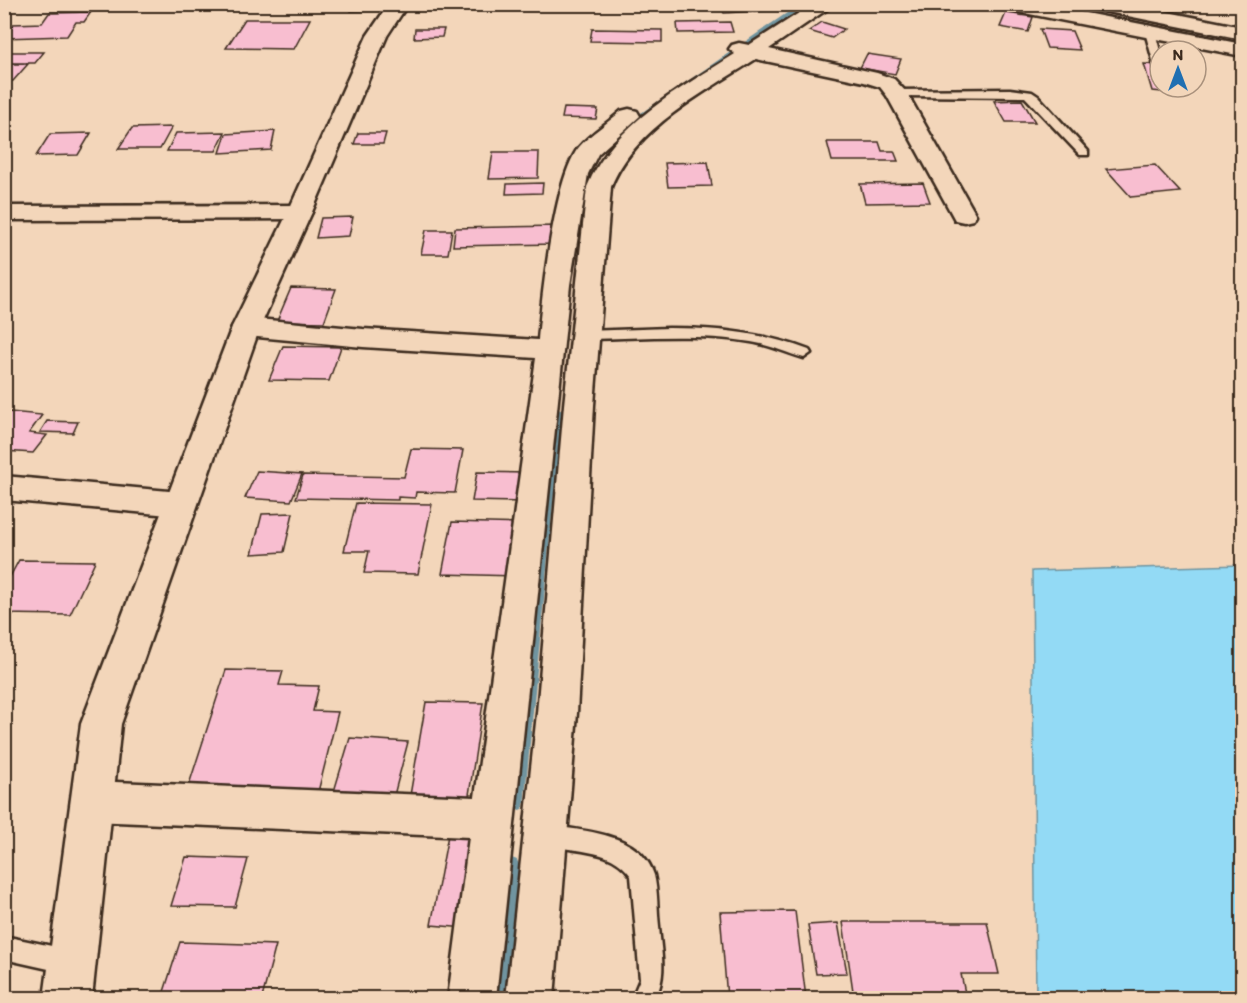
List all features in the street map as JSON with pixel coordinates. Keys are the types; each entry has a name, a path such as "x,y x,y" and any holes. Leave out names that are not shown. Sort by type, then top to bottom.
{"street":[{"path":"68,999 101,724 246,327 300,212 377,36 399,4"},
{"path":"530,999 557,713 599,187 607,166 626,143 792,4"},
{"path":"472,999 557,285 576,174 588,151 645,104 740,49 826,4"},
{"path":"1009,4 1150,32 1242,33"},
{"path":"1098,4 1189,31 1242,50"},
{"path":"740,49 870,77 887,83 896,93 964,215"},
{"path":"4,213 300,212"},
{"path":"246,327 363,338 551,350"},
{"path":"4,488 180,504"},
{"path":"92,801 493,826 545,835"}],"lane":[{"path":"1150,32 1152,39"},
{"path":"896,93 1010,92 1028,94 1084,153"},
{"path":"586,335 734,334 781,343 804,353"},
{"path":"545,835 613,849 628,856 643,876 652,979 644,999"},
{"path":"4,947 72,962"}],"water":[{"path":"1242,565 1242,998 1036,998 1032,571"}],"building":[{"path":"352,4 377,4 376,10 351,11"},
{"path":"719,4 768,4 771,10 724,13"},
{"path":"91,12 84,22 76,22 67,36 4,38 13,24 42,23 49,13"},
{"path":"1006,13 1033,17 1028,32 1000,27"},
{"path":"245,19 310,19 294,49 226,48"},
{"path":"730,22 733,32 678,33 677,23"},
{"path":"822,22 844,29 832,38 809,31"},
{"path":"415,29 444,29 442,37 414,38"},
{"path":"592,29 662,30 662,42 590,41"},
{"path":"1040,29 1072,31 1080,50 1047,48"},
{"path":"8,52 44,52 35,63 4,63 4,56"},
{"path":"867,54 901,59 895,74 860,68"},
{"path":"4,64 28,64 13,81 4,81"},
{"path":"1144,64 1148,64 1148,78"},
{"path":"1022,100 1035,122 1006,122 994,101"},
{"path":"564,108 598,109 596,119 562,118"},
{"path":"172,127 160,149 118,149 132,128"},
{"path":"275,131 271,150 220,153 226,134"},
{"path":"225,132 216,151 167,151 176,133"},
{"path":"91,133 78,155 36,156 50,134"},
{"path":"358,133 386,133 383,144 354,144"},
{"path":"827,142 879,142 882,151 894,151 898,161 832,161"},
{"path":"493,152 539,152 538,178 489,179"},
{"path":"708,162 712,186 668,187 665,163"},
{"path":"1155,165 1180,192 1131,197 1106,169"},
{"path":"543,183 542,193 506,194 507,184"},
{"path":"923,183 930,202 865,203 860,184"},
{"path":"353,217 349,236 316,238 321,218"},
{"path":"558,226 557,244 453,246 455,228"},
{"path":"426,230 452,230 448,254 421,254"},
{"path":"291,288 336,289 324,322 277,321"},
{"path":"283,346 341,347 329,381 269,380"},
{"path":"10,412 42,415 29,433 47,435 33,453 4,451 4,418"},
{"path":"47,421 78,422 73,433 40,432"},
{"path":"411,449 463,450 455,493 416,492 415,498 398,497 398,500 296,498 303,475 404,477"},
{"path":"257,471 302,474 291,501 245,498"},
{"path":"477,472 527,473 523,502 472,501"},
{"path":"356,503 432,504 418,574 364,573 369,551 344,551"},
{"path":"293,513 284,552 252,554 262,514"},
{"path":"452,522 522,524 516,576 442,574"},
{"path":"19,560 95,561 70,615 4,614 4,588"},
{"path":"226,670 283,671 279,685 319,686 313,711 338,712 317,796 186,794"},
{"path":"426,702 483,703 467,808 408,807"},
{"path":"350,738 408,742 392,803 332,798"},
{"path":"448,835 481,837 466,928 431,925"},
{"path":"186,857 248,859 235,907 171,906"},
{"path":"795,911 806,998 727,998 720,912"},
{"path":"843,922 987,922 999,974 961,974 966,998 854,998"},
{"path":"838,923 847,973 816,974 808,925"},
{"path":"180,942 276,945 262,998 162,998"}],"waterway":[{"path":"629,124 805,4"},
{"path":"517,805 557,411"},
{"path":"500,998 512,865"}]}
